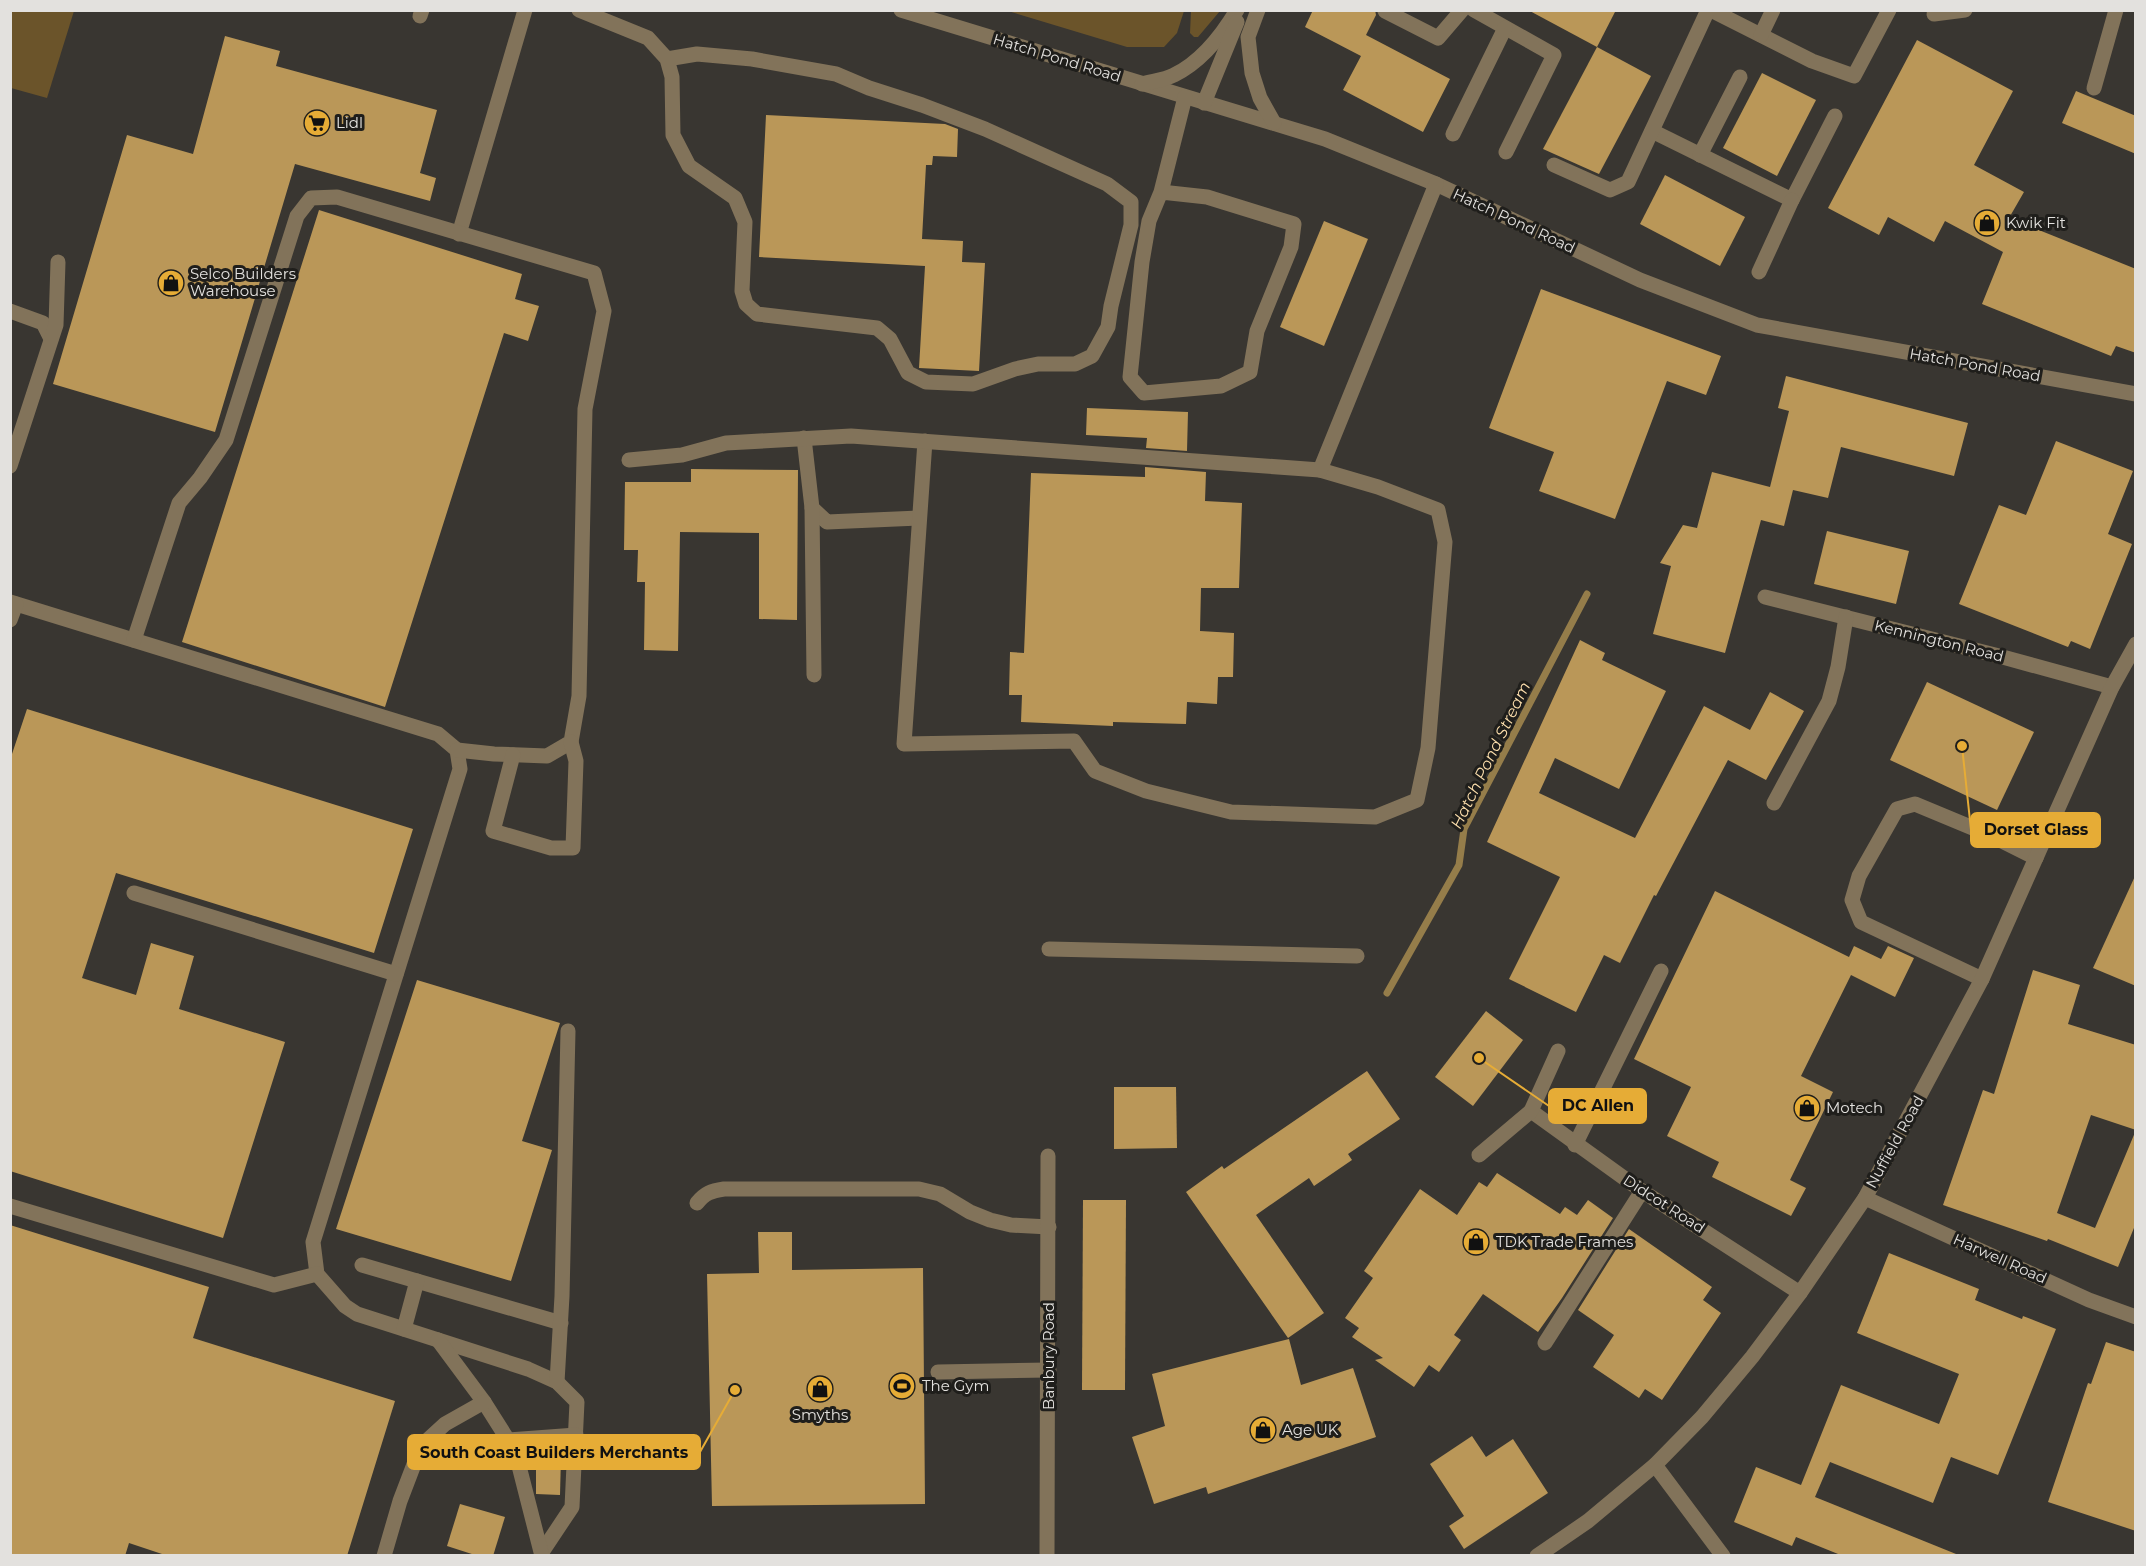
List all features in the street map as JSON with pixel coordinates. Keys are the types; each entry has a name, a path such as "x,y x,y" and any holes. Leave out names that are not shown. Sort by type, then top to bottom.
{"street":[{"path":"459,234 525,10"},
{"path":"579,10 648,38 667,59 672,77 673,135 688,166 735,198 745,222 742,291 746,304 757,314 877,328 890,339 908,373 926,382 973,384 1015,369 1038,364 1075,364 1092,356 1108,327 1131,225 1131,202 1107,184 985,129 836,74 752,59 697,54 667,59"},
{"name":"Hatch Pond Road","path":"901,10 1325,139 1436,184 1641,280 1757,325 2136,394"},
{"path":"1142,84 1173,76 1195,62 1226,29 1240,10"},
{"path":"1204,103 1240,10"},
{"path":"1258,10 1248,37 1252,73 1260,98 1274,123"},
{"path":"1385,11 1438,38 1462,10"},
{"path":"1474,10 1554,55 1506,152"},
{"path":"1554,165 1610,190 1628,182 1710,10 1812,62 1854,76 1889,10"},
{"path":"1761,35 1773,10"},
{"path":"1934,14 1965,10"},
{"path":"2094,88 2116,10"},
{"path":"1453,134 1505,28"},
{"path":"1700,155 1740,77"},
{"path":"1161,192 1207,197 1294,224 1291,247 1257,331 1250,372 1221,386 1144,393 1130,377 1142,262 1149,221 1161,192 1185,97"},
{"path":"1759,272 1792,200 1835,116"},
{"path":"1652,131 1792,200"},
{"path":"1320,470 1436,184"},
{"path":"134,640 179,503 200,478 226,440 297,216 311,198 337,197 594,273 604,311 585,410 579,696 571,742 576,761 573,848 551,848 493,831 513,755"},
{"path":"10,466 56,325 58,262"},
{"path":"10,311 43,323 51,339"},
{"path":"629,460 682,455 726,443 851,436 924,441 1320,470 1378,487 1438,510 1445,542 1428,748 1417,800 1375,817 1231,812 1146,791 1095,771 1074,741 904,744 924,441"},
{"path":"804,438 812,508 814,675"},
{"path":"812,508 827,522 919,518"},
{"name":"Kennington Road","path":"1765,597 2112,687"},
{"path":"10,620 13,603 438,734 457,750 547,756 571,742"},
{"path":"1774,803 1828,700 1838,667 1846,617"},
{"name":"Nuffield Road","path":"1537,1556 1581,1526 1655,1465 1702,1417 1752,1357 1800,1293 1865,1198 1982,979 2112,687 2136,644"},
{"path":"457,750 460,769 313,1242 318,1274 345,1306 357,1314 528,1369 557,1382 577,1402 572,1508 542,1554"},
{"path":"1982,979 1861,922 1852,900 1859,876 1897,809 1915,804 1992,836 2036,858"},
{"path":"134,893 396,974"},
{"path":"1049,949 1357,956"},
{"path":"1575,1145 1661,971"},
{"path":"557,1382 561,1323 568,1031"},
{"path":"1479,1155 1531,1111 1558,1051"},
{"name":"Didcot Road","path":"1531,1111 1575,1145 1642,1191 1800,1293"},
{"name":"Banbury Road","path":"1047,1556 1048,1156"},
{"path":"697,1203 710,1191 724,1190 919,1190 940,1194 970,1212 990,1220 1011,1225 1049,1227"},
{"path":"1545,1343 1642,1191"},
{"name":"Harwell Road","path":"1865,1198 2089,1300 2136,1317"},
{"path":"10,1206 274,1285 318,1274"},
{"path":"362,1264 561,1323"},
{"path":"404,1329 417,1281"},
{"path":"438,1340 484,1402 508,1440 519,1466 542,1554"},
{"path":"938,1372 1049,1370"},
{"path":"384,1556 400,1501 421,1446 445,1424 484,1402"},
{"path":"508,1440 576,1436"},
{"path":"1655,1465 1723,1556"}],"shaded area":[{"path":"1191,10 1220,11 1198,37 1194,37 1190,33"},
{"path":"10,11 74,11 47,98 11,88"},
{"path":"1008,11 1184,11 1177,33 1164,47 1127,47"}],"building":[{"path":"1313,10 1375,10 1376,15 1366,35 1450,79 1423,132 1343,90 1361,56 1305,27"},
{"path":"1528,10 1616,10 1597,47"},
{"name":"Selco Builders Warehouse","path":"225,36 280,51 276,66 437,110 420,173 436,178 430,201 295,164 215,432 53,384 127,135 193,154"},
{"path":"1917,40 2013,91 1974,165 2024,192 2009,218 2136,269 2136,353 2116,346 2111,356 1982,304 2003,252 1945,221 1934,242 1888,217 1879,235 1828,208"},
{"path":"1597,47 1651,76 1599,174 1543,149"},
{"path":"1762,73 1816,100 1777,176 1723,148"},
{"path":"2076,91 2136,116 2136,154 2062,123"},
{"path":"766,115 945,124 958,129 957,157 933,156 932,165 926,165 922,239 963,241 962,262 985,263 979,371 919,368 925,266 759,257"},
{"path":"1665,175 1745,217 1720,266 1640,224"},
{"path":"319,210 522,274 515,299 539,306 528,341 504,333 385,707 182,642"},
{"path":"1324,221 1368,239 1324,346 1280,327"},
{"path":"1541,289 1721,356 1706,395 1667,381 1615,519 1539,491 1554,452 1489,428"},
{"path":"1786,376 1968,423 1954,476 1841,447 1828,498 1793,490 1784,526 1761,520 1725,653 1653,634 1671,566 1660,563 1683,525 1697,528 1712,472 1770,487 1789,411 1778,408"},
{"path":"1087,408 1188,412 1187,451 1146,448 1147,438 1086,435"},
{"path":"2056,441 2133,471 2108,534 2132,544 2090,649 2071,641 2068,647 1959,604 1999,505 2026,515"},
{"path":"1145,467 1206,472 1205,501 1242,503 1239,588 1201,588 1200,631 1234,633 1233,677 1218,677 1217,704 1187,702 1186,724 1113,722 1113,726 1021,722 1022,695 1009,695 1010,652 1024,653 1031,473 1145,477"},
{"path":"691,469 798,470 797,620 759,619 759,533 680,532 678,651 644,650 645,582 637,582 638,550 624,550 625,482 691,482"},
{"path":"1827,531 1909,551 1896,604 1814,584"},
{"path":"1580,640 1605,653 1602,660 1666,691 1619,789 1555,758 1539,793 1635,838 1704,706 1750,730 1770,692 1804,711 1766,780 1728,760 1656,896 1654,895 1620,963 1604,955 1576,1012 1509,979 1560,877 1487,842"},
{"path":"1927,682 2034,732 1997,810 1890,760"},
{"path":"27,709 413,829 374,953 116,873 82,978 136,995 151,943 194,956 179,1009 285,1042 223,1238 10,1171 10,760"},
{"path":"2136,874 2136,986 2093,968"},
{"path":"1715,891 1849,957 1854,946 1881,959 1888,946 1914,958 1895,997 1851,975 1801,1076 1833,1092 1790,1180 1806,1188 1791,1216 1712,1177 1719,1162 1667,1136 1691,1087 1634,1059"},
{"path":"2033,970 2080,985 2068,1024 2136,1045 2136,1130 2136,1223 2118,1267 2048,1239 2047,1241 1943,1205 1983,1090 1994,1094","holes":["2091,1115 2136,1130 2095,1228 2057,1213"]},
{"path":"417,980 560,1023 522,1141 552,1150 511,1281 336,1229"},
{"path":"1486,1011 1523,1040 1473,1106 1435,1077"},
{"path":"1367,1071 1400,1119 1348,1154 1352,1160 1314,1186 1309,1178 1256,1215 1324,1313 1288,1338 1186,1192 1222,1166 1224,1169"},
{"path":"1114,1087 1176,1087 1177,1148 1114,1149"},
{"path":"1497,1173 1560,1214 1565,1207 1577,1215 1588,1200 1613,1218 1538,1332 1483,1294 1454,1335 1461,1340 1439,1372 1429,1365 1414,1387 1375,1360 1383,1358 1352,1337 1359,1328 1345,1318 1373,1278 1364,1271 1420,1189 1457,1215 1479,1182 1487,1187"},
{"path":"1083,1200 1126,1200 1125,1390 1082,1390"},
{"path":"10,1225 209,1287 193,1338 395,1401 347,1556 168,1556 129,1543 125,1556 10,1556"},
{"path":"1629,1229 1712,1287 1703,1300 1721,1313 1662,1400 1645,1389 1639,1398 1593,1367 1614,1335 1578,1310"},
{"path":"758,1232 792,1232 792,1270 923,1268 925,1504 712,1506 707,1274 759,1273"},
{"path":"1889,1253 1979,1289 1975,1300 2022,1319 2023,1316 2056,1329 1998,1475 1951,1457 1933,1503 1830,1462 1815,1497 1961,1556 1843,1556 1796,1537 1792,1546 1734,1522 1756,1467 1801,1485 1841,1385 1939,1424 1959,1374 1857,1333"},
{"name":"Age UK","path":"1289,1339 1301,1385 1353,1368 1376,1437 1208,1494 1206,1487 1154,1504 1132,1437 1165,1426 1152,1374"},
{"path":"2106,1342 2136,1352 2136,1531 2048,1502 2088,1383 2091,1384"},
{"path":"1472,1436 1486,1457 1513,1439 1548,1493 1464,1549 1449,1526 1464,1516 1430,1464"},
{"path":"536,1455 561,1455 560,1495 536,1494"},
{"path":"460,1504 505,1517 493,1556 478,1556 447,1546"}],"waterway":[{"name":"Hatch Pond Stream","path":"1387,993 1459,865 1464,829 1587,594"}],"place":[{"name":"Lidl","path":"317,123"},
{"name":"Kwik Fit","path":"1987,223"},
{"name":"Selco Builders Warehouse","path":"171,283"},
{"name":"Dorset Glass","path":"1962,746"},
{"name":"DC Allen","path":"1479,1058"},
{"name":"Motech","path":"1807,1108"},
{"name":"TDK Trade Frames","path":"1476,1242"},
{"name":"The Gym","path":"902,1386"},
{"name":"Smyths","path":"820,1389"},
{"name":"South Coast Builders Merchants","path":"735,1390"},
{"name":"Age UK","path":"1263,1430"}]}
